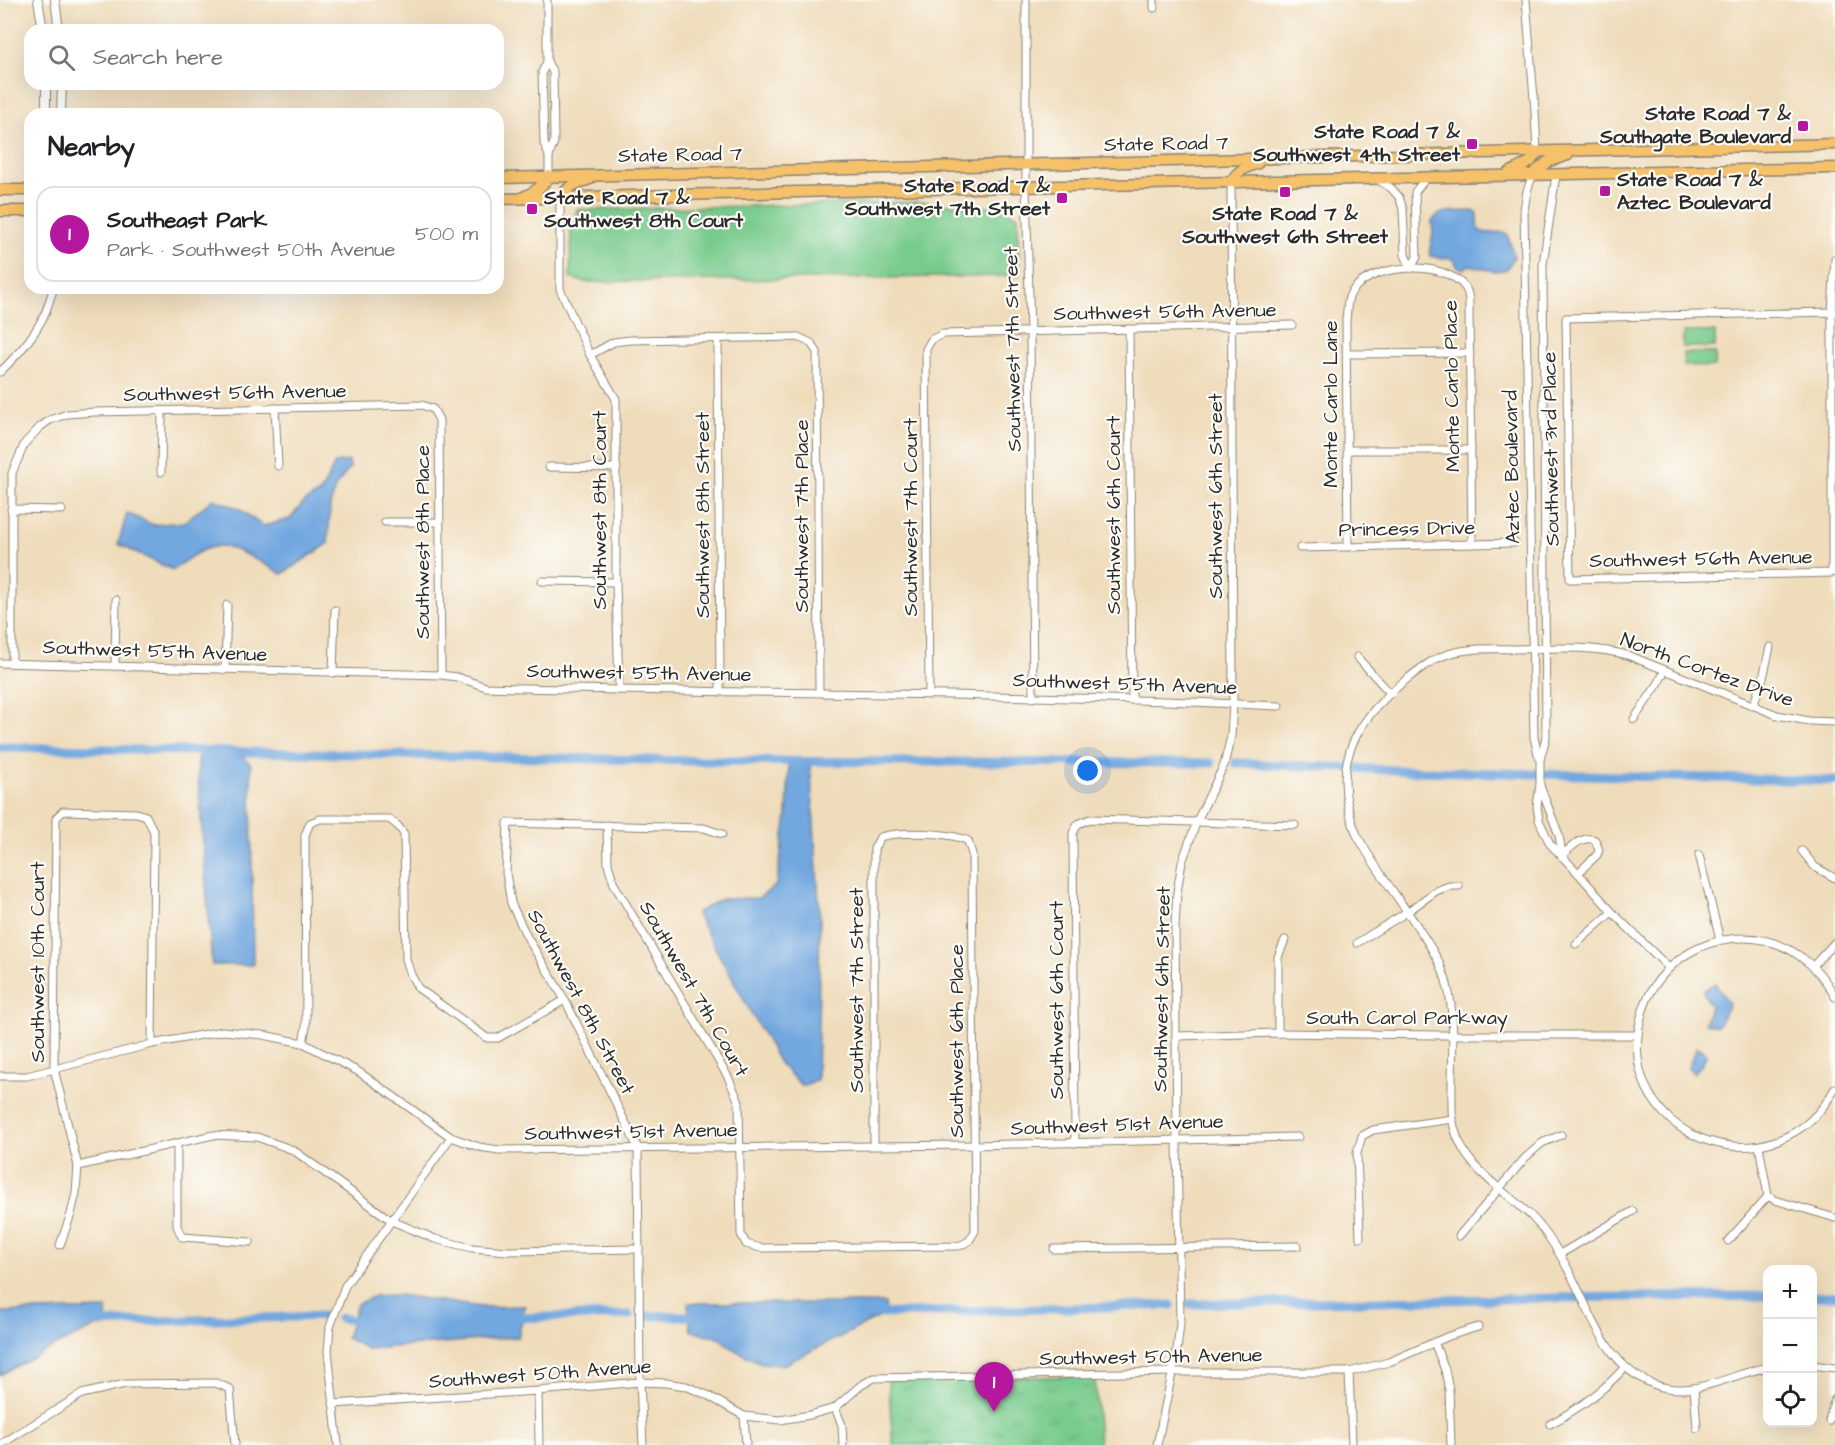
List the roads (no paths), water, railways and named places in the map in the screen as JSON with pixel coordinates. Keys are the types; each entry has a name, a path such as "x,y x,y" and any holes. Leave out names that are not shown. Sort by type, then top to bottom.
{"main road":[{"name":"State Road 7","path":"504,178 1835,144"},
{"path":"1533,174 1549,161 1580,152"},
{"path":"1500,176 1530,162 1537,153"},
{"path":"1231,182 1241,169 1267,159"},
{"name":"State Road 7","path":"504,200 1835,168"},
{"path":"560,198 572,184 602,175"},
{"path":"520,199 536,192 549,176"},
{"path":"0,190 24,190"},
{"path":"0,211 24,210"}],"street":[{"path":"38,0 42,24"},
{"path":"55,0 58,24"},
{"path":"547,0 547,62 542,72 543,143 549,156"},
{"name":"Southwest 7th Street","path":"1026,0 1026,187 1030,332 1033,698"},
{"path":"1526,0 1537,153"},
{"path":"547,62 554,72 554,142 549,156 549,176"},
{"path":"46,90 46,108"},
{"path":"61,108 62,90"},
{"name":"Aztec Boulevard","path":"1533,174 1524,210 1534,738 1540,760"},
{"name":"Aztec Boulevard","path":"1556,175 1543,264 1546,737 1540,760 1537,806 1539,820 1550,844 1612,912 1669,968"},
{"path":"1411,268 1417,256 1415,192 1426,178"},
{"path":"1376,179 1391,188 1399,197 1403,209 1405,255 1411,268"},
{"name":"Southwest 6th Street","path":"1156,1445 1180,1324 1176,1036 1177,892 1182,862 1197,821 1224,765 1231,736 1233,703 1231,182"},
{"name":"Southwest 8th Court","path":"560,198 560,289 590,355 616,399 616,582 619,690"},
{"path":"1833,312 1835,259"},
{"name":"Monte Carlo Lane","path":"1348,547 1346,320 1349,297 1357,286 1368,278 1395,268 1411,268"},
{"name":"Monte Carlo Place","path":"1411,268 1425,268 1450,275 1468,292 1472,544"},
{"path":"0,372 30,340 46,310 51,294"},
{"name":"Southwest 56th Avenue","path":"1570,579 1832,573 1833,312"},
{"name":"Southwest 3rd Place","path":"1570,579 1566,318 1833,312"},
{"name":"Southwest 56th Avenue","path":"932,339 944,334 1292,326"},
{"name":"Southwest 6th Court","path":"1129,329 1131,700"},
{"name":"Southwest 7th Place","path":"718,339 798,337 811,343 817,352 819,691"},
{"path":"590,355 614,342 630,340 718,339"},
{"name":"Southwest 8th Street","path":"718,339 720,692"},
{"name":"Southwest 7th Court","path":"929,695 926,349 932,339"},
{"path":"1347,354 1470,353"},
{"name":"Southwest 56th Avenue","path":"11,509 12,473 25,443 50,420 68,414 422,405 434,409"},
{"path":"275,408 278,466"},
{"name":"Southwest 8th Place","path":"434,409 439,420 441,675"},
{"path":"161,472 162,411"},
{"path":"1348,450 1471,450"},
{"path":"549,467 617,468"},
{"path":"12,663 11,509 62,510"},
{"path":"384,522 439,522"},
{"name":"Princess Drive","path":"1300,549 1515,543"},
{"path":"1531,580 1545,579"},
{"path":"542,581 616,582"},
{"path":"116,600 116,666"},
{"path":"225,670 227,605"},
{"path":"333,673 335,610"},
{"path":"1753,706 1763,678 1770,647"},
{"name":"North Cortez Drive","path":"1625,1368 1607,1346 1560,1254 1534,1219 1466,1156 1458,1140 1453,1119 1450,998 1442,968 1435,953 1357,835 1350,819 1345,776 1348,753 1362,724 1390,693 1432,661 1448,654 1481,649 1614,651 1792,719 1835,722"},
{"path":"1357,657 1390,693"},
{"name":"Southwest 55th Avenue","path":"0,663 441,675 457,677 486,687 720,692 819,691 1279,706"},
{"path":"1634,719 1665,670"},
{"name":"Aztec Boulevard","path":"1540,784 1559,835 1562,855"},
{"name":"Southwest 10th Court","path":"60,1245 76,1193 78,1166 54,1070 56,818 63,811 137,813 146,816 154,832 152,1044"},
{"path":"303,1043 306,1028 305,835 310,823 320,819 389,819 404,834 406,959 418,988 487,1038 498,1038 565,1000"},
{"name":"Southwest 6th Court","path":"1075,1143 1072,833 1078,824 1090,819 1197,821"},
{"path":"1197,821 1295,825"},
{"name":"Southwest 8th Street","path":"607,825 508,823 506,873 511,903 527,937 565,1000 638,1148 640,1382 643,1445"},
{"path":"607,825 704,828 722,834"},
{"name":"Southwest 7th Court","path":"607,825 608,864 614,884 728,1077 738,1102 741,1234 746,1244"},
{"name":"Southwest 6th Place","path":"746,1244 761,1248 959,1246 969,1241 975,1231 972,854 968,841 957,836 891,834 880,837"},
{"name":"Southwest 7th Street","path":"874,1145 874,849 880,837"},
{"path":"1562,855 1584,838 1595,840 1599,850 1597,855 1578,873"},
{"path":"1802,850 1815,867 1835,878"},
{"path":"1699,855 1720,940"},
{"path":"1357,943 1436,891 1449,886 1459,886"},
{"path":"1576,944 1612,912"},
{"path":"1835,997 1823,977 1796,953 1777,944 1749,938 1720,940 1701,946 1669,968 1647,999 1638,1035 1638,1050 1645,1081 1656,1102 1684,1130 1713,1143 1728,1146 1759,1146 1787,1137 1822,1110 1835,1088"},
{"path":"1278,1033 1278,957 1285,940"},
{"path":"1813,966 1835,942"},
{"name":"Southwest 51st Avenue","path":"0,1076 27,1076 152,1044 223,1031 263,1035 303,1043 359,1072 451,1137 479,1147 499,1150 974,1145 1298,1137"},
{"name":"South Carol Parkway","path":"1176,1036 1278,1033 1638,1035"},
{"path":"1360,1238 1357,1153 1362,1136 1372,1130 1453,1119"},
{"path":"78,1166 213,1135 257,1137 293,1150 392,1221 435,1239 472,1248 508,1251 639,1249"},
{"path":"1459,1236 1525,1158 1542,1143 1562,1135"},
{"path":"338,1445 328,1351 330,1327 345,1286 451,1137"},
{"path":"177,1144 177,1226 182,1237 250,1242"},
{"path":"1759,1146 1768,1196 1774,1200 1835,1218"},
{"path":"1728,1241 1768,1196"},
{"path":"1560,1254 1633,1211"},
{"path":"1054,1249 1298,1246"},
{"name":"Southwest 50th Avenue","path":"333,1404 640,1382 686,1386 744,1416 780,1420 835,1408 860,1386 874,1378 1172,1372 1349,1372 1389,1362 1434,1342 1478,1327"},
{"path":"1434,1342 1445,1370 1449,1390 1451,1445"},
{"path":"1817,1366 1835,1368"},
{"path":"1550,1424 1591,1400 1625,1368 1643,1380 1673,1389 1694,1388 1763,1368"},
{"path":"1349,1372 1352,1445"},
{"path":"0,1445 82,1394 124,1384 216,1383 230,1389 235,1445"},
{"path":"1694,1388 1697,1428"},
{"path":"538,1391 539,1445"},
{"path":"1829,1421 1835,1398"},
{"path":"835,1408 842,1425 843,1445"},
{"path":"744,1416 746,1445"}],"water":[{"path":"1473,211 1478,214 1478,229 1488,233 1507,234 1514,257 1507,269 1491,270 1468,265 1465,269 1458,267 1453,259 1430,256 1432,221 1440,214"},
{"path":"349,461 350,468 335,487 330,506 328,544 282,574 251,557 226,547 213,547 201,551 173,570 118,544 127,513 153,525 184,522 213,499 238,508 263,526 290,519 304,502 321,492 335,463"},
{"path":"198,751 240,752 251,765 253,965 212,965"},
{"path":"789,761 810,761 820,918 817,1080 802,1086 779,1063 696,913 721,899 759,898 776,885 787,816"},
{"path":"1715,983 1729,1004 1718,1026 1705,1023 1710,1006 1703,991"},
{"path":"1697,1047 1707,1053 1703,1063 1694,1073 1688,1068"},
{"path":"399,1295 481,1307 525,1306 518,1337 367,1349 346,1338 357,1304 375,1296"},
{"path":"688,1303 885,1303 886,1314 783,1365 761,1363 737,1351 717,1337 691,1331"},
{"path":"107,1309 105,1323 0,1375 0,1312"}],"waterway":[{"path":"0,747 697,761 1211,763"},
{"path":"1235,763 1418,771 1835,781"},
{"path":"1189,1304 1763,1296"},
{"path":"1817,1296 1835,1296"},
{"path":"874,1314 1171,1305"},
{"path":"512,1318 629,1315"},
{"path":"95,1323 323,1316"},
{"path":"648,1316 701,1316"},
{"path":"340,1318 363,1322"}],"place":[{"name":"State Road 7 & Southgate Boulevard","path":"1803,126"},
{"name":"State Road 7 & Southwest 4th Street","path":"1472,144"},
{"name":"State Road 7 & Aztec Boulevard","path":"1605,191"},
{"name":"State Road 7 & Southwest 6th Street","path":"1285,192"},
{"name":"State Road 7 & Southwest 7th Street","path":"1062,198"},
{"name":"State Road 7 & Southwest 8th Court","path":"532,209"},
{"name":"Southeast Park","path":"994,1412"}]}
